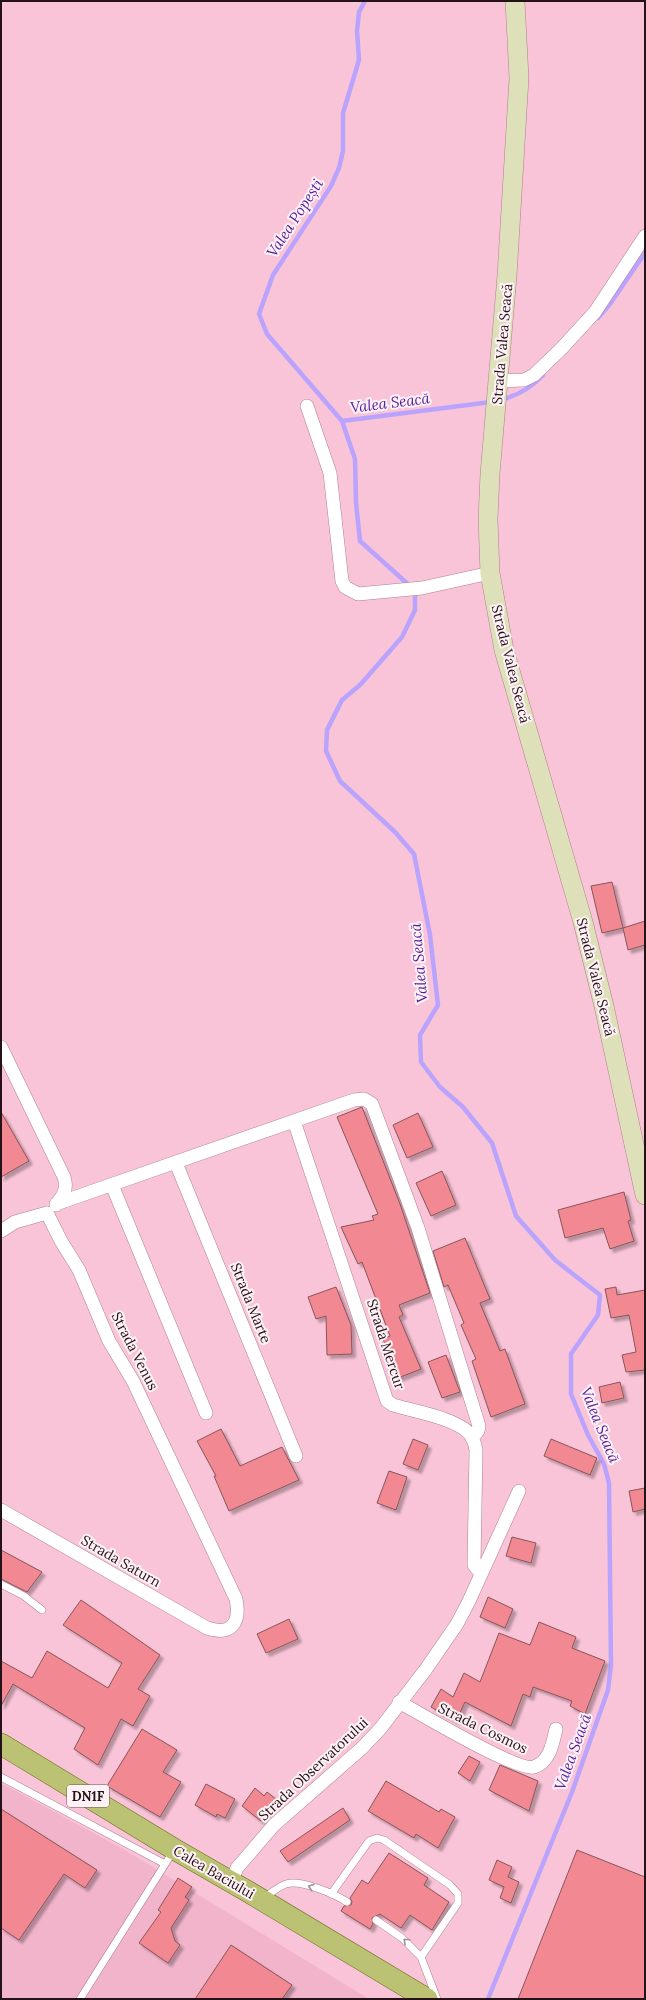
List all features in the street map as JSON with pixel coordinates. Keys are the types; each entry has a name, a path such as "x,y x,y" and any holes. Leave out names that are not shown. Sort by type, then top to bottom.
{"main road":[{"name":"Strada Valea Seacă","path":"515,1 519,78 507,276 488,519 490,574 504,650 584,922 604,1006 645,1195"},
{"name":"Calea Baciului","path":"1,1744 170,1857 231,1882 262,1899 427,1999"}],"street":[{"path":"498,385 524,380 534,375 562,348 595,312 645,236"},
{"path":"307,406 330,473 342,580 345,587 358,594 403,591 490,574"},
{"path":"1,1047 64,1177 66,1187 62,1197 52,1209"},
{"path":"1,1231 15,1222 112,1185 354,1100 364,1099 372,1104 418,1228 475,1408 479,1426 478,1431 472,1438 476,1450 474,1565 481,1574"},
{"name":"Strada Mercur","path":"294,1121 387,1401 393,1405 454,1423 464,1429 472,1438"},
{"name":"Strada Marte","path":"176,1163 296,1456"},
{"path":"112,1185 206,1413"},
{"name":"Strada Venus","path":"52,1209 61,1241 79,1270 109,1341 134,1381 236,1599 239,1611 234,1625 226,1630"},
{"name":"Strada Observatorului","path":"231,1882 237,1868 274,1825 362,1748 380,1729 426,1669 456,1624 519,1491"},
{"name":"Strada Saturn","path":"1,1510 194,1622 216,1631 226,1630"},
{"name":"Strada Cosmos","path":"400,1702 500,1756 527,1768 536,1767 543,1762 552,1749 556,1729"}],"lane":[{"path":"1,1584 24,1596 42,1610"},
{"path":"1,1777 170,1857 80,1999"},
{"path":"332,1894 369,1841 376,1838 384,1840 450,1885 458,1894 458,1903 420,1957"},
{"path":"262,1899 286,1884 297,1884 332,1894 347,1902"},
{"path":"376,1920 402,1938 420,1957 437,1999"}],"shaded area":[{"path":"1,1783 125,1850 369,1999 1,1999"}],"building":[{"path":"612,882 623,928 602,933 591,886"},
{"path":"645,921 645,945 628,950 623,928"},
{"path":"362,1107 400,1204 430,1293 399,1305 403,1315 399,1317 421,1369 398,1378 383,1339 390,1336 362,1262 358,1264 341,1227 374,1220 372,1216 378,1214 337,1117"},
{"path":"1,1112 29,1161 1,1177"},
{"path":"418,1113 433,1147 407,1158 393,1125"},
{"path":"442,1171 456,1205 431,1216 416,1183"},
{"path":"624,1192 631,1220 628,1221 634,1241 610,1249 603,1228 565,1238 558,1210"},
{"path":"465,1238 490,1299 480,1303 500,1351 505,1349 525,1404 491,1417 472,1361 476,1359 461,1325 464,1323 448,1285 444,1287 433,1251"},
{"path":"336,1287 351,1325 352,1354 327,1355 326,1316 316,1319 308,1297"},
{"path":"616,1287 617,1295 645,1290 645,1370 626,1372 622,1355 636,1352 629,1315 611,1318 605,1289"},
{"path":"446,1355 460,1392 442,1398 428,1362"},
{"path":"620,1382 624,1398 602,1403 599,1387"},
{"path":"221,1429 240,1466 282,1447 299,1480 229,1511 214,1476 216,1476 197,1441"},
{"path":"413,1439 428,1445 418,1470 403,1464"},
{"path":"551,1439 597,1458 590,1475 544,1456"},
{"path":"389,1471 407,1477 396,1510 377,1503"},
{"path":"645,1488 645,1509 633,1512 629,1491"},
{"path":"512,1537 536,1543 531,1563 506,1556"},
{"path":"1,1550 42,1572 27,1592 1,1579"},
{"path":"488,1597 513,1609 505,1628 480,1617"},
{"path":"81,1600 160,1655 138,1689 150,1696 133,1726 121,1719 98,1765 74,1749 85,1728 13,1684 1,1706 1,1661 32,1678 47,1651 108,1688 122,1663 63,1625"},
{"path":"289,1619 298,1639 266,1653 257,1634"},
{"path":"539,1622 576,1637 572,1648 605,1661 585,1714 570,1706 572,1701 533,1687 530,1697 523,1694 511,1726 465,1702 456,1721 431,1707 441,1689 453,1697 464,1673 480,1682 499,1633 530,1645"},
{"path":"142,1729 177,1750 163,1772 181,1782 160,1817 107,1786"},
{"path":"469,1756 480,1762 470,1781 458,1773"},
{"path":"500,1765 538,1781 529,1811 489,1790"},
{"path":"386,1781 439,1812 441,1809 455,1817 438,1848 416,1834 414,1838 368,1811"},
{"path":"206,1784 235,1799 225,1818 217,1814 216,1817 195,1805"},
{"path":"255,1788 264,1796 267,1792 277,1800 261,1821 242,1806"},
{"path":"343,1808 350,1820 288,1862 280,1851"},
{"path":"1,1809 97,1870 85,1888 64,1874 19,1940 1,1928"},
{"path":"577,1850 645,1877 645,1999 518,1999"},
{"path":"389,1853 428,1878 424,1885 449,1902 432,1930 410,1915 401,1928 380,1914 372,1918 373,1924 370,1929 341,1911 344,1906 351,1905 352,1902 350,1898 362,1880 368,1884"},
{"path":"497,1860 512,1867 508,1877 519,1882 511,1903 500,1898 504,1887 489,1880"},
{"path":"178,1878 192,1887 185,1897 189,1900 171,1928 175,1941 180,1945 168,1963 139,1943 161,1912 158,1910"},
{"path":"231,1945 292,1985 282,1999 195,1999"}],"waterway":[{"name":"Valea Popești","path":"365,1 359,12 357,31 359,60 343,113 343,151 339,168 331,186 273,275 259,314 267,334 342,421 355,459 356,503 360,541 410,586"},
{"name":"Valea Seacă","path":"598,318 610,304 645,253"},
{"name":"Valea Seacă","path":"500,400 523,391 534,384 543,375"},
{"name":"Valea Seacă","path":"342,421 491,402"},
{"name":"Valea Seacă","path":"415,591 415,610 402,637 360,685 342,700 327,730 326,751 340,781 395,832 414,854 430,935 438,1005 420,1035 421,1062 440,1087 463,1107 492,1143 516,1216 555,1260 600,1295 598,1315 571,1354 571,1394 588,1435 604,1464 609,1483 611,1665 608,1690 572,1792 488,1999"}]}
